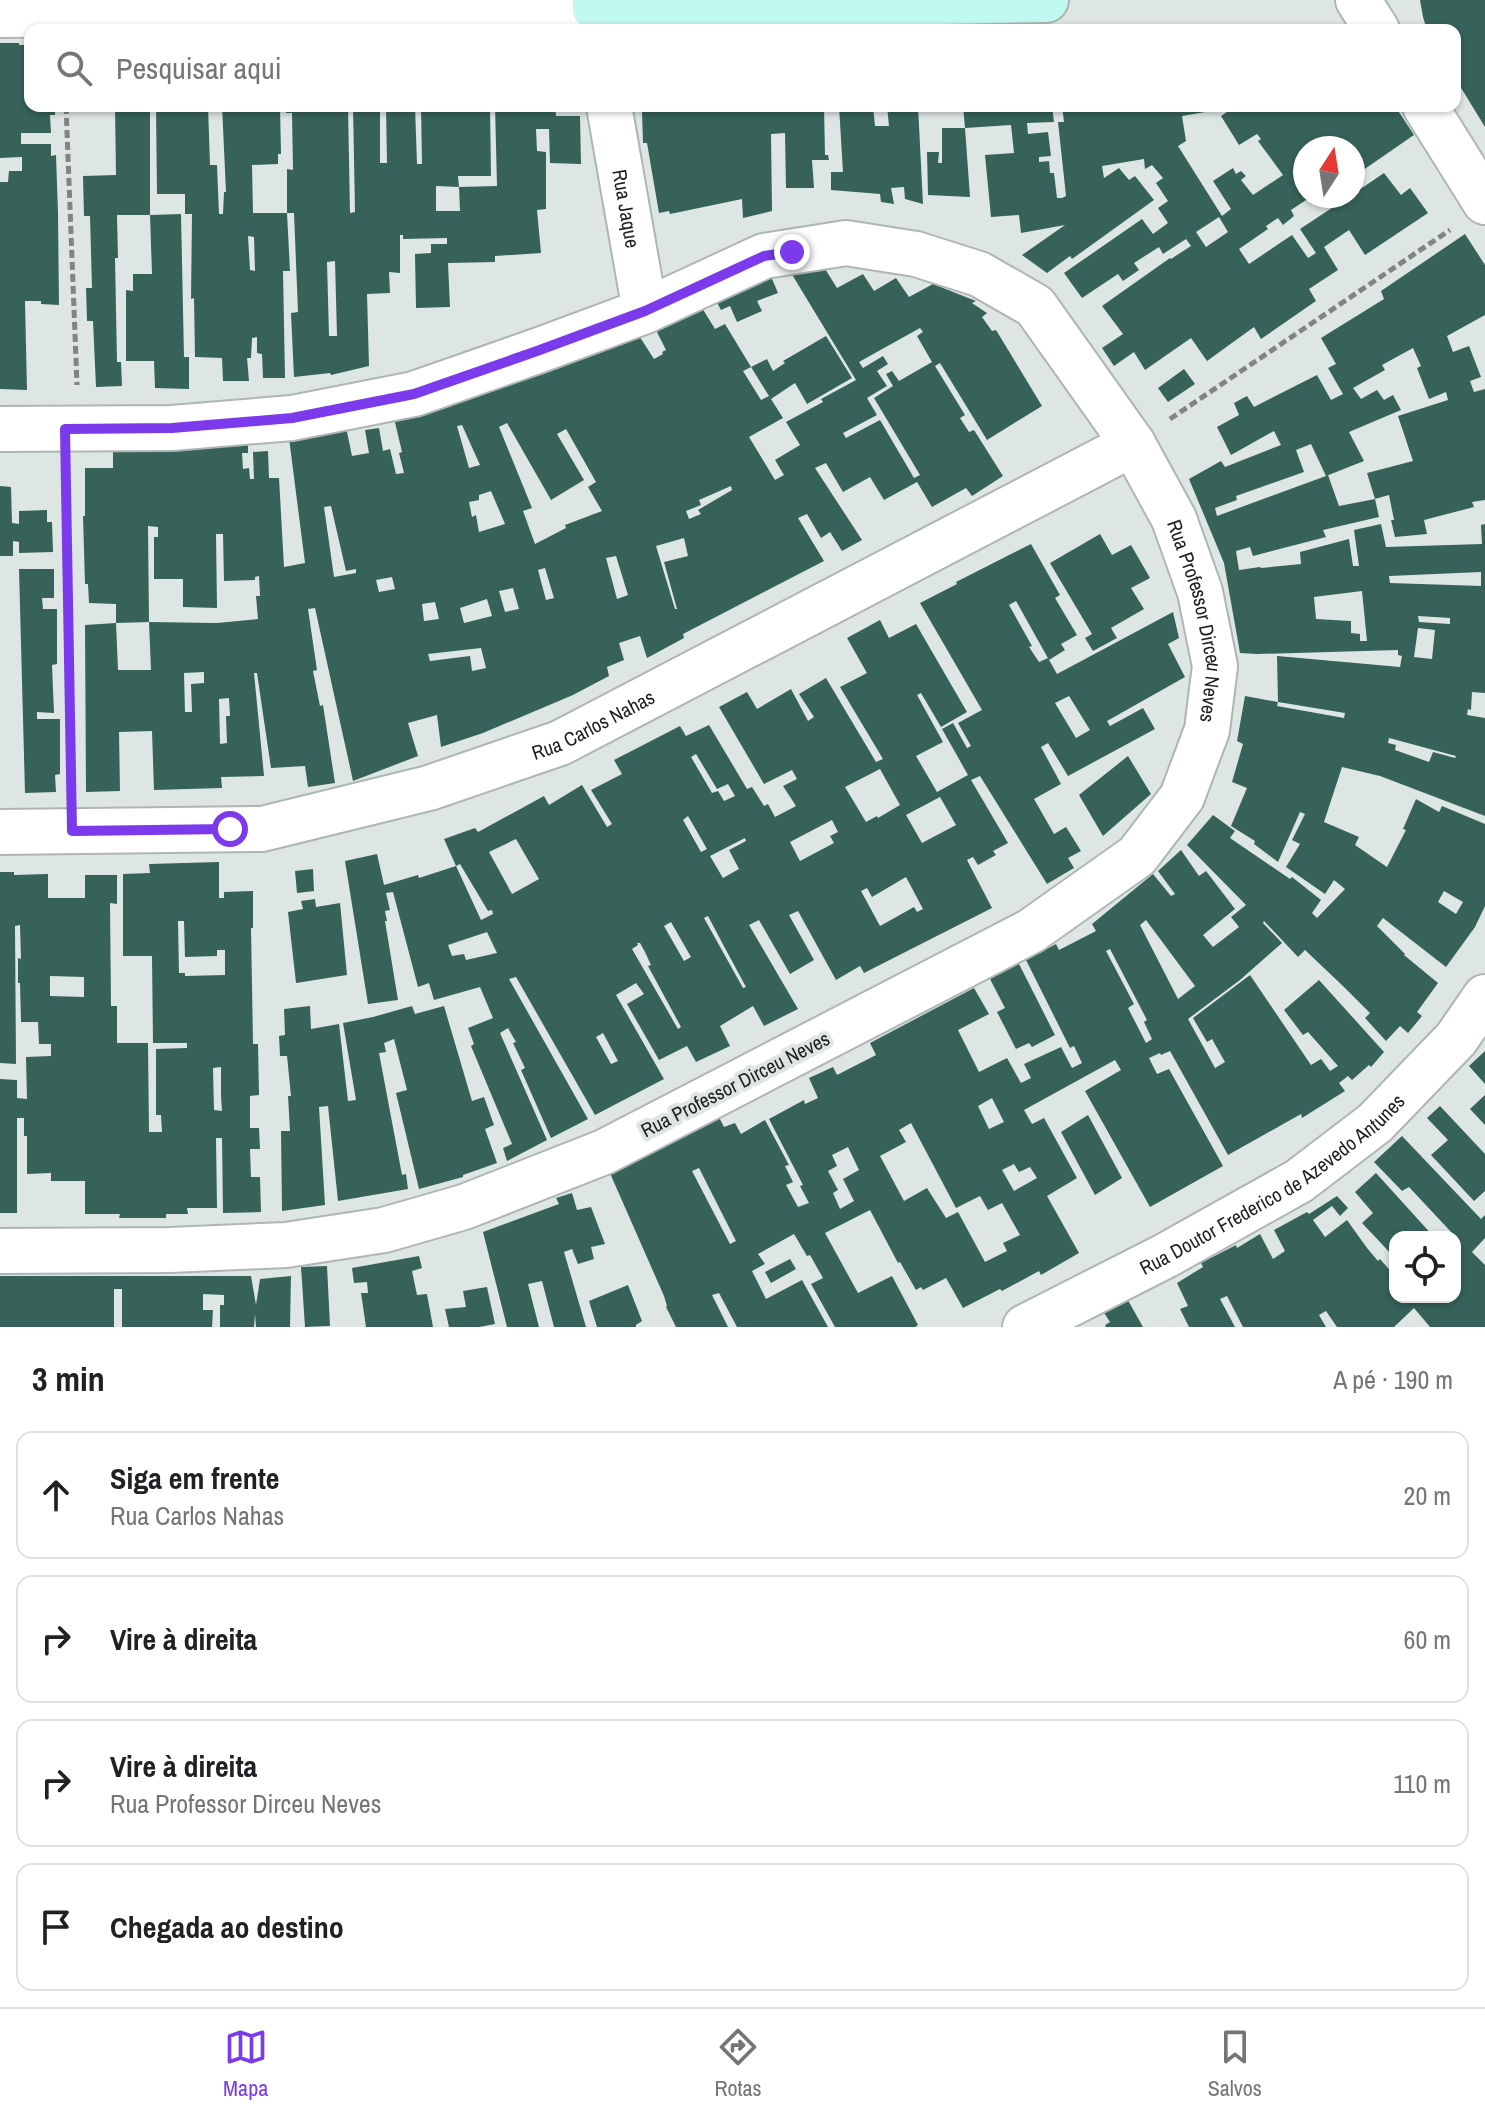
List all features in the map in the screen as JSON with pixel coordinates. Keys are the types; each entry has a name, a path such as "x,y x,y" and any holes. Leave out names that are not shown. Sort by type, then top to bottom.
{"street":[{"path":"0,15 596,13 1046,0"},
{"path":"1358,0 1373,24"},
{"name":"Rua Jaque","path":"610,112 645,311"},
{"path":"1428,112 1472,213"},
{"name":"Rua Professor Dirceu Neves","path":"0,429 172,428 292,418 414,394 645,311 764,256 846,243 916,254 979,274 1035,306 1133,444 1174,519 1200,592 1215,666 1207,730 1182,797 1137,856 1126,865 1031,931 1004,946 604,1152 464,1207 384,1230 286,1245 170,1250 0,1251"},
{"name":"Rua Carlos Nahas","path":"0,832 262,829 429,788 560,743 1133,444"},
{"name":"Rua Doutor Frederico de Azevedo Antunes","path":"1025,1327 1165,1256 1299,1181 1375,1123 1456,1039 1485,997"}],"path":[{"path":"66,112 72,429 72,831"},
{"path":"1133,444 1472,213"}],"building":[{"path":"1420,0 1485,0 1485,127 1461,88 1461,24 1425,24"},
{"path":"0,43 19,43 24,45 24,112 55,112 55,115 50,115 51,133 21,133 21,144 51,144 51,156 56,155 58,213 59,305 25,301 27,390 0,389 0,182 8,182 9,171 22,171 22,157 0,158"},
{"path":"115,112 150,112 150,215 117,215 117,362 121,362 122,386 96,387 93,321 87,321 86,288 92,288 90,216 84,216 83,176 116,175"},
{"path":"156,112 208,112 210,165 217,165 219,214 223,214 226,192 222,112 280,112 281,154 278,154 278,164 252,165 253,213 287,213 290,271 283,271 285,378 263,378 262,354 257,353 257,337 252,338 251,358 247,358 249,381 223,381 222,358 195,357 194,298 191,299 192,214 185,214 185,194 157,194","holes":["248,236 254,237 255,271 250,270"]},
{"path":"286,112 348,112 350,213 355,212 353,112 380,112 380,163 387,163 386,112 415,112 417,164 422,164 421,112 490,112 491,176 458,176 459,187 497,186 495,112 556,112 556,116 580,116 581,164 550,163 549,129 536,129 537,151 546,152 546,209 537,210 541,253 495,256 495,262 448,263 450,307 416,308 415,254 431,253 431,244 447,244 447,238 403,239 400,235 400,273 389,272 390,293 367,294 369,366 331,375 294,377 291,313 298,312 294,213 287,213 287,169 293,170 292,113","holes":["436,186 459,187 460,211 436,211","335,261 337,336 329,336 327,262"]},
{"path":"642,112 824,112 825,155 829,160 812,160 814,188 786,188 785,133 771,134 772,211 743,218 742,199 670,214 669,211 659,213 647,143 643,143"},
{"path":"839,112 874,112 875,126 889,126 888,112 918,112 923,204 905,199 904,187 891,188 894,204 881,202 880,194 831,190 831,172 843,172"},
{"path":"964,112 1053,112 1054,122 1027,123 1028,134 1048,132 1051,156 1039,157 1039,162 1049,161 1057,198 1062,198 1066,196 1058,122 1064,122 1063,112 1205,112 1182,116 1186,141 1178,146 1222,216 1231,209 1213,181 1233,168 1236,174 1241,171 1246,176 1241,180 1253,195 1283,175 1258,141 1261,139 1257,134 1239,145 1221,116 1227,112 1399,112 1414,135 1365,169 1365,136 1293,136 1294,208 1291,210 1294,216 1283,225 1278,218 1239,249 1249,264 1292,235 1308,258 1316,253 1300,229 1332,208 1365,208 1365,186 1384,173 1401,195 1410,188 1428,213 1365,255 1349,230 1324,247 1338,270 1309,289 1316,301 1261,339 1254,327 1207,361 1191,338 1145,370 1134,352 1114,366 1102,348 1123,334 1102,306 1191,246 1186,239 1163,254 1159,247 1134,263 1139,270 1123,281 1118,274 1082,298 1064,273 1142,219 1153,234 1168,223 1158,208 1168,201 1156,183 1163,178 1152,165 1145,169 1144,159 1102,166 1104,178 1119,168 1129,180 1135,176 1154,200 1072,259 1070,256 1047,273 1022,255 1065,225 1021,233 1019,215 991,217 985,155 1014,153 1011,125 965,128","holes":["1219,217 1228,232 1206,247 1196,232"]},
{"path":"942,128 965,128 970,197 928,195 927,152 939,152 938,163 942,163"},
{"path":"181,214 184,357 189,357 189,389 155,388 154,361 126,361 126,290 133,291 133,274 152,274 150,215"},
{"path":"1465,234 1485,265 1485,315 1447,336 1453,352 1469,346 1481,377 1470,381 1474,392 1485,389 1485,500 1472,502 1474,507 1424,520 1427,534 1395,537 1389,495 1375,499 1379,517 1323,530 1326,537 1253,556 1250,547 1236,551 1239,570 1301,564 1300,552 1349,539 1353,566 1359,566 1354,530 1381,524 1386,547 1482,544 1481,525 1485,524 1485,693 1472,692 1471,710 1468,709 1467,715 1485,718 1485,816 1380,776 1342,767 1324,822 1359,837 1355,845 1387,867 1406,830 1403,829 1416,799 1439,812 1442,806 1485,824 1485,906 1475,927 1446,967 1383,918 1377,926 1404,955 1438,983 1417,1012 1422,1016 1408,1033 1400,1026 1386,1041 1365,1018 1370,1013 1344,987 1305,950 1298,957 1264,921 1282,943 1188,1019 1215,1068 1225,1062 1212,1039 1207,1042 1193,1018 1250,975 1311,1065 1321,1059 1330,1071 1338,1066 1308,1032 1303,1035 1284,1010 1319,980 1384,1052 1371,1067 1369,1065 1352,1080 1348,1076 1339,1083 1345,1091 1302,1118 1301,1114 1228,1155 1170,1051 1149,1058 1157,1074 1169,1069 1223,1166 1150,1207 1085,1091 1121,1070 1115,1060 1024,1110 1032,1124 1044,1118 1077,1178 1047,1196 1079,1253 1041,1275 1039,1271 963,1308 946,1278 923,1290 921,1287 916,1290 870,1210 825,1233 858,1293 892,1276 918,1325 915,1327 835,1327 811,1284 823,1278 794,1234 758,1254 765,1264 752,1271 766,1299 802,1280 828,1327 737,1327 719,1293 712,1295 728,1327 676,1327 609,1171 717,1113 724,1127 735,1123 741,1134 765,1120 789,1165 785,1166 793,1182 786,1185 798,1207 809,1203 769,1119 804,1100 805,1104 818,1098 809,1078 833,1067 837,1075 876,1055 870,1043 974,988 989,1014 958,1030 979,1072 1007,1058 1021,1083 1031,1078 1024,1064 1061,1047 1072,1068 1082,1063 1074,1046 1070,1048 1026,960 1056,944 1059,950 1096,931 1092,924 1153,874 1171,896 1175,894 1158,871 1181,850 1199,876 1206,871 1235,909 1203,935 1213,947 1239,927 1231,917 1246,905 1187,845 1213,815 1235,831 1230,838 1290,879 1292,877 1321,900 1312,913 1317,918 1345,889 1334,880 1325,894 1286,867 1300,844 1292,840 1305,814 1300,812 1278,862 1254,844 1255,841 1231,826 1247,788 1232,782 1243,744 1237,741 1245,696 1278,702 1277,656 1400,667 1402,656 1398,655 1398,650 1240,653 1224,563 1189,479 1221,461 1225,467 1281,445 1274,431 1231,455 1217,427 1239,415 1234,403 1247,396 1254,407 1317,375 1331,400 1343,394 1328,368 1336,364 1321,338 1384,299 1381,291","holes":["1413,348 1429,399 1446,392 1448,400 1398,416 1413,461 1367,473 1375,499 1339,506 1328,475 1364,461 1349,432 1401,410 1393,395 1384,400 1377,390 1361,399 1353,388 1385,370 1382,365","1311,444 1326,476 1217,516 1215,508 1237,500 1236,496 1304,472 1296,450","1481,572 1481,586 1390,583 1389,576","1362,591 1367,641 1360,641 1360,634 1351,633 1351,621 1316,619 1314,597","1418,616 1450,618 1450,624 1419,622","1418,628 1435,630 1432,659 1414,657","1278,702 1345,713 1344,718 1277,706","1389,738 1456,756 1433,752 1429,762 1395,750 1396,745 1388,743","1444,891 1463,902 1456,914 1438,902","1146,920 1195,986 1178,999 1140,925","1110,949 1147,1020 1144,1022 1152,1039 1146,1043 1128,1008 1134,1004 1106,951","992,1098 1004,1122 989,1129 978,1106","911,1123 956,1208 980,1196 988,1210 1002,1203 1020,1235 1003,1243 1007,1251 985,1262 958,1212 946,1218 927,1188 904,1201 880,1156 906,1142 899,1130","848,1147 859,1170 843,1179 854,1201 840,1209 833,1193 838,1190 828,1171 837,1166 832,1155","1014,1164 1019,1172 1030,1167 1037,1178 1014,1191 1002,1170","699,1168 736,1241 730,1244 692,1171"]},
{"path":"817,256 837,288 863,274 874,291 896,278 909,297 933,284 976,301 972,303 987,313 982,317 992,331 996,330 1042,406 987,440 940,363 935,366 965,415 960,418 969,432 974,430 1003,476 972,496 966,488 932,507 917,482 884,500 870,477 843,492 826,463 815,468 862,540 842,551 830,532 821,538 807,514 798,518 824,561 683,634 684,638 647,658 640,636 619,643 624,660 607,667 609,676 573,695 483,733 441,747 437,715 408,723 418,756 353,781 315,608 308,609 317,670 313,671 320,706 323,705 335,783 308,787 305,766 271,768 257,673 254,673 264,776 221,777 222,788 154,790 152,731 119,732 120,791 86,792 85,625 116,623 116,604 89,603 88,584 85,584 83,516 85,468 113,468 113,446 248,444 248,453 242,453 243,469 249,468 250,479 254,479 253,452 268,451 269,478 279,478 284,567 305,563 289,438 346,427 352,456 369,453 365,430 379,428 383,451 390,449 396,474 404,473 394,418 636,331 654,359 666,350 653,324 699,303 715,329 725,324 751,367 767,359 773,371 785,363 783,361 826,336 852,378 807,404 795,383 771,399 783,418 749,437 775,480 784,475 775,460 800,445 786,422 856,380 785,263","holes":["920,328 923,332 917,336 932,362 899,381 892,371 886,374 893,386 874,398 920,475 914,478 880,420 846,438 843,433 877,415 867,398 887,386 877,371 888,364 883,356 863,368 859,362","751,367 769,396 761,400 743,371","507,423 551,500 584,480 557,434 566,429 596,482 588,487 602,511 565,525 566,528 535,544 523,511 532,508 499,427","462,425 480,465 469,468 457,426","731,486 732,490 698,510 701,514 689,519 686,511 701,505 699,500","491,491 505,524 479,532 476,515 472,517 469,502 479,500 479,495","331,506 346,571 356,569 356,573 334,577 324,507","148,526 158,527 158,537 154,537 154,579 183,579 183,607 217,608 216,534 223,534 224,581 255,580 259,576 260,596 256,596 258,619 217,623 149,622","684,538 688,556 664,562 677,609 656,546","616,556 628,595 617,599 606,558","545,568 554,598 546,600 538,570","392,577 395,589 379,592 376,580","513,588 519,609 505,612 499,591","487,599 492,616 464,623 460,608","435,602 439,619 424,621 422,604","149,622 151,670 118,670 116,623","481,648 486,668 472,671 470,656 430,661 428,654","204,672 204,683 191,684 192,712 185,712 184,673","229,698 227,743 220,744 219,699"]},
{"path":"770,274 778,293 757,301 762,311 737,322 730,306 721,310 714,297"},
{"path":"1184,369 1195,384 1168,402 1158,388"},
{"path":"0,486 11,487 12,523 19,524 19,511 47,510 47,522 52,522 53,552 19,553 19,542 13,541 13,556 0,556"},
{"path":"1100,534 1112,555 1131,545 1150,578 1131,588 1144,609 1111,628 1117,638 1093,651 1085,638 1092,634 1050,563"},
{"path":"1031,544 1060,595 1055,598 1077,635 1061,644 1065,650 1049,660 1057,674 1173,612 1179,638 1168,644 1185,677 1107,721 1110,726 1143,708 1155,729 1068,776 1048,743 1041,747 1061,784 1034,799 1054,834 1066,827 1081,851 1068,858 1074,868 1047,884 980,776 971,780 1008,843 993,851 996,855 978,865 973,857 967,860 992,908 864,973 860,966 836,980 798,911 789,915 814,960 790,974 759,920 749,925 798,1009 764,1026 753,1006 720,1026 730,1046 696,1062 687,1046 659,1060 627,1004 644,994 636,983 616,995 664,1079 595,1115 516,977 509,979 588,1119 551,1138 521,1070 525,1068 508,1028 500,1033 547,1140 507,1161 503,1148 512,1144 471,1046 474,1044 468,1028 493,1018 480,987 434,1000 429,983 418,987 393,892 386,893 390,910 385,911 385,921 398,1000 368,1004 345,861 377,854 384,885 418,875 419,878 456,866 444,839 475,828 478,832 544,796 549,805 582,785 607,827 612,824 591,790 622,774 614,760 680,726 686,736 709,725 747,789 752,787 775,817 796,806 783,786 797,779 792,770 764,784 719,707 747,692 757,709 791,689 808,721 814,717 799,694 826,678 876,762 883,759 840,687 867,673 847,638 880,620 889,638 916,624 967,712 941,727 921,693 917,695 943,742 916,756 937,792 968,775 942,729 953,723 967,748 971,746 958,723 982,710 920,603","holes":["1016,601 1048,658 1039,662 1009,605","1069,696 1090,730 1076,738 1055,703","696,754 717,789 728,784 735,796 724,801 718,791 712,793 691,757","880,769 900,805 866,822 845,787","940,797 956,825 922,843 906,815","688,816 707,849 701,852 683,820","832,820 838,832 830,836 834,843 800,861 790,842","745,838 746,841 729,850 739,869 723,878 710,856","516,839 539,879 512,894 489,852","460,864 488,911 492,910 493,914 481,920 456,866","906,877 923,909 917,912 914,907 880,926 861,891 867,888 872,897","708,916 746,987 743,988 704,918","671,922 691,957 684,961 664,926","487,932 497,953 466,960 464,954 452,956 448,945","637,943 645,952 651,965 648,966 681,1027 678,1029 632,949","603,1033 618,1061 611,1064 596,1037"]},
{"path":"19,569 54,569 54,598 42,598 43,609 57,609 57,664 52,665 54,713 37,712 37,719 60,719 60,774 55,775 56,792 25,793"},
{"path":"1128,756 1151,794 1103,836 1079,795"},
{"path":"219,862 219,898 224,898 224,892 253,891 253,1044 258,1044 259,1095 250,1096 250,1128 259,1128 260,1149 250,1149 251,1177 260,1177 261,1212 223,1213 222,1138 216,1138 217,1208 187,1208 188,1214 166,1214 166,1218 85,1214 85,1181 51,1181 51,1173 27,1174 24,1118 17,1118 17,1213 0,1213 0,1079 17,1080 17,1098 27,1099 26,1057 51,1056 51,1044 39,1044 38,1022 21,1022 18,983 20,925 15,926 16,1064 0,1063 0,872 14,872 14,875 48,874 48,898 85,898 85,875 117,875 117,904 110,903 111,1006 117,1006 117,1043 148,1043 149,1132 162,1132 161,1115 156,1115 156,1049 187,1048 187,1043 153,1043 152,956 123,956 123,874 150,873 149,864","holes":["178,921 184,921 185,957 217,956 217,950 225,950 225,975 185,976 185,973 179,973","50,976 84,977 84,997 50,996","221,1067 222,1111 214,1110 213,1068"]},
{"path":"313,869 314,891 297,893 295,871"},
{"path":"315,899 316,907 340,903 347,975 296,983 288,912 303,909 301,901"},
{"path":"1019,964 1055,1035 1032,1047 1029,1043 1016,1049 997,1012 1005,1008 990,979"},
{"path":"310,1006 311,1029 339,1024 348,1101 356,1100 343,1023 412,1006 415,1014 444,1006 472,1101 484,1097 494,1125 485,1129 497,1163 463,1177 419,1189 396,1093 407,1090 394,1039 384,1043 386,1052 379,1053 402,1175 406,1174 408,1189 338,1201 328,1106 319,1107 325,1205 282,1211 281,1131 290,1131 288,1096 291,1096 287,1056 280,1056 279,1036 285,1035 284,1009"},
{"path":"1485,1051 1485,1084 1469,1066"},
{"path":"1485,1095 1485,1125 1470,1109"},
{"path":"1440,1106 1485,1154 1485,1191 1474,1201 1431,1155 1448,1140 1427,1118"},
{"path":"1088,1115 1122,1178 1095,1195 1061,1132"},
{"path":"1402,1136 1481,1219 1485,1215 1485,1238 1472,1252 1485,1265 1485,1327 1430,1327 1414,1308 1394,1327 1337,1327 1326,1311 1319,1315 1326,1327 1243,1327 1227,1296 1220,1299 1235,1327 1189,1327 1180,1309 1188,1306 1177,1283 1203,1267 1201,1263 1236,1245 1237,1248 1260,1234 1273,1259 1285,1251 1274,1230 1307,1212 1309,1214 1337,1196 1348,1208 1340,1216 1332,1206 1313,1220 1325,1237 1347,1220 1378,1261 1380,1259 1389,1269 1389,1303 1461,1303 1461,1231 1450,1231 1409,1187 1402,1191 1374,1162"},
{"path":"1376,1173 1429,1231 1389,1231 1389,1252 1362,1223 1373,1213 1355,1192"},
{"path":"572,1193 577,1210 591,1207 605,1244 591,1247 594,1259 578,1264 572,1249 564,1252 586,1327 554,1327 542,1281 528,1284 539,1327 507,1327 483,1232 559,1204 556,1198"},
{"path":"419,1256 422,1268 412,1271 417,1295 427,1294 433,1327 366,1327 361,1293 368,1293 367,1282 354,1283 352,1268"},
{"path":"790,1259 796,1269 771,1283 765,1272"},
{"path":"327,1266 330,1326 305,1327 301,1267"},
{"path":"0,1276 251,1276 256,1305 260,1279 291,1276 290,1327 256,1327 255,1314 254,1327 220,1327 220,1305 224,1305 224,1295 203,1294 203,1310 213,1310 212,1327 122,1327 122,1289 114,1289 114,1327 0,1327"},
{"path":"628,1285 642,1321 636,1327 597,1327 589,1301"},
{"path":"487,1287 495,1324 449,1327 445,1309 466,1307 463,1291"},
{"path":"1125,1295 1143,1327 1106,1327 1110,1322 1101,1308"}],"route":[{"path":"230,829 72,831 65,429 172,428 292,418 414,394 645,311 764,256 792,252"}]}
